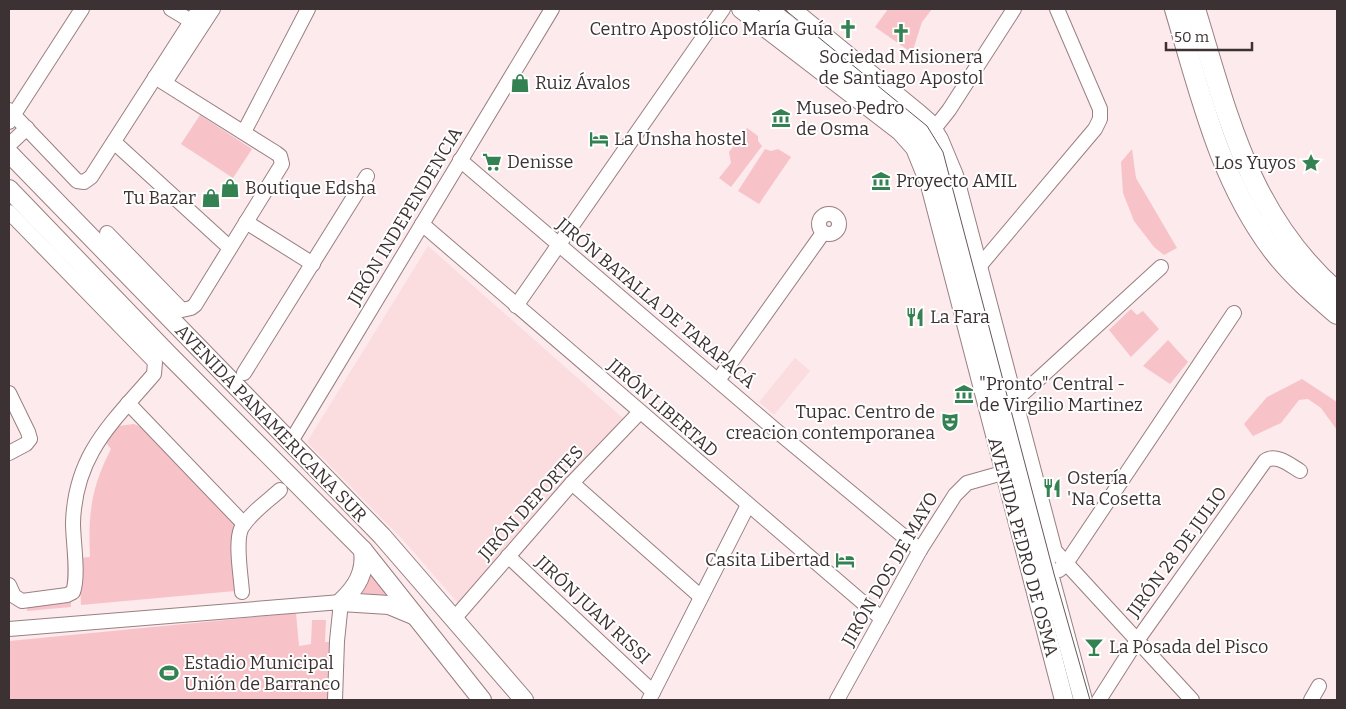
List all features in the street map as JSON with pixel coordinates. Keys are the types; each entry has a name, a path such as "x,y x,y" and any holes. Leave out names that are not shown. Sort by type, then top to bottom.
{"highway":[{"path":"1175,9 1221,158 1241,200 1275,253 1308,289 1337,314"},
{"path":"1195,9 1241,154 1258,192 1284,235 1337,292"}],"main road":[{"name":"AVENIDA PEDRO DE OSMA","path":"740,9 900,131 926,138"},
{"name":"AVENIDA PEDRO DE OSMA","path":"768,9 926,138 930,184 967,271 1009,402 1021,468 1083,700"},
{"name":"AVENIDA PANAMERICANA SUR","path":"9,153 382,536 524,700"},
{"name":"AVENIDA PANAMERICANA SUR","path":"9,189 183,370 363,550 394,600 414,616 482,700"},
{"name":"AVENIDA PEDRO DE OSMA","path":"967,271 986,407 1064,700"},
{"path":"341,602 353,590 361,577 364,566 363,550"},
{"path":"341,602 394,600 404,588 408,566"}],"street":[{"path":"82,9 11,116 27,128 77,181 84,182 91,177 114,142 213,9"},
{"path":"171,9 191,21"},
{"path":"162,78 199,9"},
{"path":"244,132 308,9"},
{"name":"JIRÓN INDEPENDENCIA","path":"290,443 552,9"},
{"path":"516,306 723,9"},
{"name":"AVENIDA PEDRO DE OSMA","path":"794,9 921,114 926,138 956,176 967,271"},
{"path":"926,138 1014,9"},
{"path":"967,271 1095,129 1100,119 1100,109 1057,9"},
{"path":"107,233 182,310 191,308 195,305 280,168 282,160 276,153 162,78"},
{"path":"9,145 27,128"},
{"path":"114,142 230,248"},
{"name":"JIRÓN BATALLA DE TARAPACÁ","path":"460,160 779,433 920,550"},
{"path":"244,373 367,176"},
{"path":"9,212 156,362 154,374 96,442 78,479 73,516 73,592 67,595 25,601 11,591"},
{"path":"246,222 313,264"},
{"name":"JIRÓN LIBERTAD","path":"422,224 639,413 882,619"},
{"path":"719,380 823,233"},
{"path":"986,407 1009,402 1161,267"},
{"path":"1032,580 1050,576 1065,565 1234,313"},
{"path":"9,393 30,439 26,444 9,453"},
{"name":"AVENIDA PEDRO DE OSMA","path":"1009,402 1051,542 1059,558 1192,700"},
{"path":"128,403 244,524"},
{"name":"JIRÓN DEPORTES","path":"453,620 572,483 639,413"},
{"name":"JIRÓN 28 DE JULIO","path":"1099,700 1136,642 1265,461 1270,457 1276,458 1300,471"},
{"name":"JIRÓN DOS DE MAYO","path":"837,700 920,550 962,486 967,482 1021,468"},
{"path":"572,483 701,597"},
{"path":"242,592 239,541 244,524 280,490"},
{"path":"651,696 748,505"},
{"name":"JIRÓN JUAN RISSI","path":"508,556 651,696"},
{"path":"9,629 341,602 335,700"},
{"path":"1311,700 1319,686"}],"shaded area":[{"path":"888,9 932,9 922,22 912,53 875,27"},
{"path":"200,115 252,149 233,178 181,144"},
{"path":"747,128 758,136 758,141 762,146 731,187 719,178 731,163 729,152"},
{"path":"765,149 771,151 778,149 791,157 759,204 738,191"},
{"path":"1132,149 1136,178 1177,248 1164,255 1154,247 1134,221 1123,193 1121,162"},
{"path":"428,246 624,419 565,480 458,603 405,542 307,442"},
{"path":"1131,309 1137,315 1143,311 1159,329 1131,357 1109,330"},
{"path":"1168,340 1188,362 1170,384 1143,366"},
{"path":"795,358 810,371 774,415 759,402"},
{"path":"1302,379 1337,402 1337,430 1321,408 1308,399 1299,400 1281,423 1253,436 1244,424 1267,397"},
{"path":"134,424 143,428 237,525 235,591 81,605 79,558 90,557 90,514 92,501 99,476 111,449 104,440 118,426"},
{"path":"371,573 392,597 361,596"},
{"path":"71,602 71,607 27,611 27,607"},
{"name":"Estadio Municipal Unión de Barranco","path":"296,613 299,646 311,644 312,620 326,620 325,642 331,642 328,700 9,700 9,641"}],"tram line":[{"path":"784,9 927,126 943,152 1054,574 1090,700"}],"place":[{"name":"Centro Apostólico María Guía","path":"848,29"},
{"name":"Sociedad Misionera de Santiago Apostol","path":"901,33"},
{"name":"Ruiz Ávalos","path":"520,83"},
{"name":"Museo Pedro de Osma","path":"781,118"},
{"name":"La Unsha hostel","path":"599,139"},
{"name":"Denisse","path":"492,162"},
{"name":"Los Yuyos","path":"1311,163"},
{"name":"Proyecto AMIL","path":"881,181"},
{"name":"Boutique Edsha","path":"230,188"},
{"name":"Tu Bazar","path":"211,198"},
{"name":"La Fara","path":"915,317"},
{"name":"\"Pronto\" Central - de Virgilio Martinez","path":"964,394"},
{"name":"Tupac. Centro de creacion contemporanea","path":"950,422"},
{"name":"Ostería 'Na Cosetta","path":"1052,488"},
{"name":"Casita Libertad","path":"845,560"},
{"name":"La Posada del Pisco","path":"1094,647"},
{"name":"Estadio Municipal Unión de Barranco","path":"169,673"}]}
